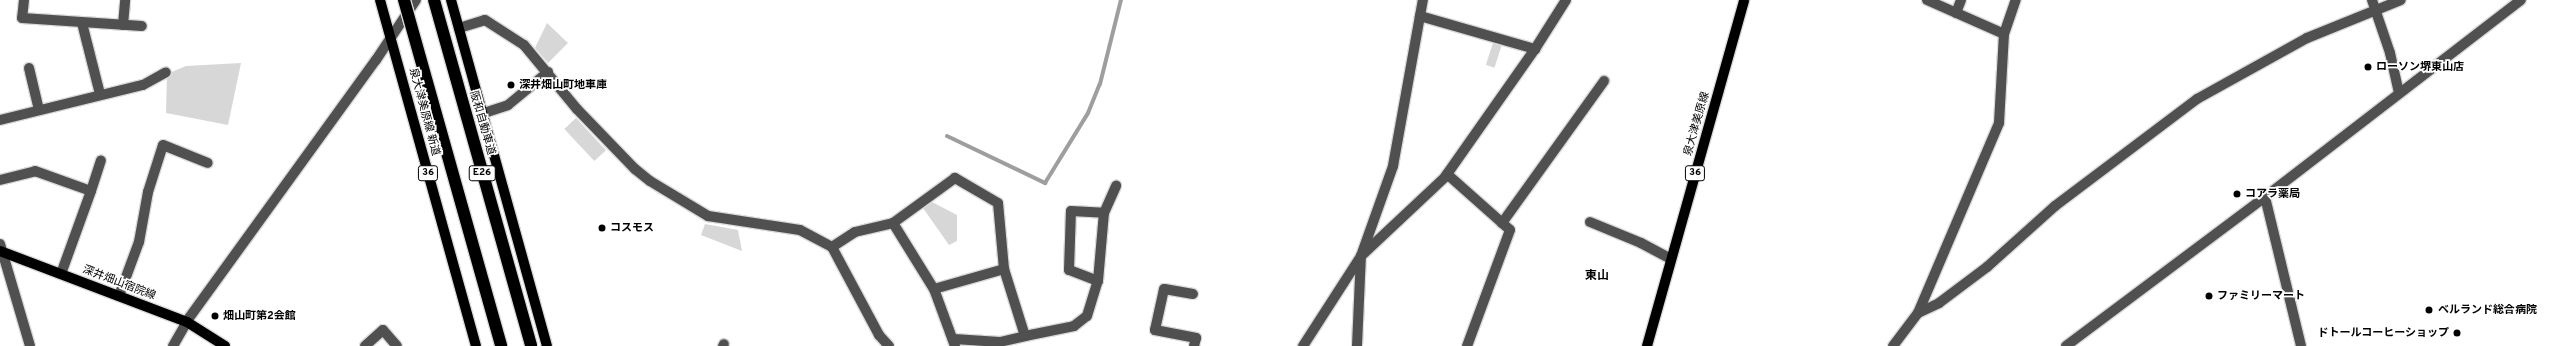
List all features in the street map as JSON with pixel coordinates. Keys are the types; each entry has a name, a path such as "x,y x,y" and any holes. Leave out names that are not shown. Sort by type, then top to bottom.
{"highway":[{"name":"E26","path":"404,0 501,346"},
{"name":"阪和自動車道","path":"434,0 530,346"}],"main road":[{"name":"泉大津美原線 新道","path":"380,0 476,346"},
{"path":"451,0 484,113 547,346"},
{"name":"泉大津美原線","path":"1647,346 1744,0"},
{"name":"深井畑山宿院線","path":"1,249 61,274 187,322 224,346"}],"street":[{"path":"24,0 22,18 142,26"},
{"path":"123,25 125,0"},
{"path":"173,346 187,322 391,38 416,0"},
{"path":"1303,346 1361,256 1393,166 1423,0"},
{"path":"1357,346 1361,256 1447,174 1535,49 1566,0"},
{"path":"1927,0 2004,34"},
{"path":"1956,13 1961,0"},
{"path":"1893,346 1918,313 1999,123 2004,34 2016,0"},
{"path":"2372,0 2390,53 2399,93"},
{"path":"1918,313 1939,303 1987,267 2055,206 2197,99 2307,38 2376,12 2401,0"},
{"path":"2066,346 2265,197 2521,0"},
{"path":"1420,16 1535,49"},
{"path":"459,28 485,20 524,45 598,132 650,181 708,216 800,230 832,247 879,335 889,346"},
{"path":"82,23 100,94"},
{"path":"30,68 39,110"},
{"path":"0,120 100,94 143,85 166,72"},
{"path":"484,113 508,105 548,72"},
{"path":"1502,223 1604,81"},
{"path":"119,296 138,242 148,192 163,145 208,163"},
{"path":"61,274 101,161"},
{"path":"0,180 36,171 91,191"},
{"path":"1447,174 1510,230 1467,346"},
{"path":"832,247 855,232 893,223 955,178 998,203 1004,269 1025,336"},
{"path":"893,223 934,289 955,343 1000,342 1074,326 1088,316 1098,280 1104,213 1116,186"},
{"path":"2265,197 2301,346"},
{"path":"1098,280 1068,270 1071,212 1104,213"},
{"path":"1590,222 1641,243 1671,259"},
{"path":"1,249 4,273 30,346"},
{"path":"934,289 1004,269"},
{"path":"1193,294 1164,289 1155,330 1196,338 1194,346"},
{"path":"365,346 383,330 397,346"}],"shaded area":[{"path":"547,23 568,43 548,63 535,48"},
{"path":"1493,43 1502,46 1494,68 1486,65"},
{"path":"241,63 228,125 166,113 167,74 186,66"},
{"path":"576,118 606,150 594,161 564,129"},
{"path":"932,202 957,215 957,241 949,245 923,208"},
{"path":"705,224 738,230 742,251 701,235"}],"waterway":[{"path":"947,136 1045,183 1088,113 1100,84 1121,0"}],"place":[{"name":"ローソン堺東山店","path":"2368,67"},
{"name":"深井畑山町地車庫","path":"511,85"},
{"name":"コアラ薬局","path":"2237,194"},
{"name":"コスモス","path":"602,228"},
{"name":"ファミリーマート","path":"2209,296"},
{"name":"ベルランド総合病院","path":"2429,310"},
{"name":"畑山町第2会館","path":"215,316"},
{"name":"ドトールコーヒーショップ","path":"2457,333"}],"district":[{"name":"東山","path":"1597,277"}]}
